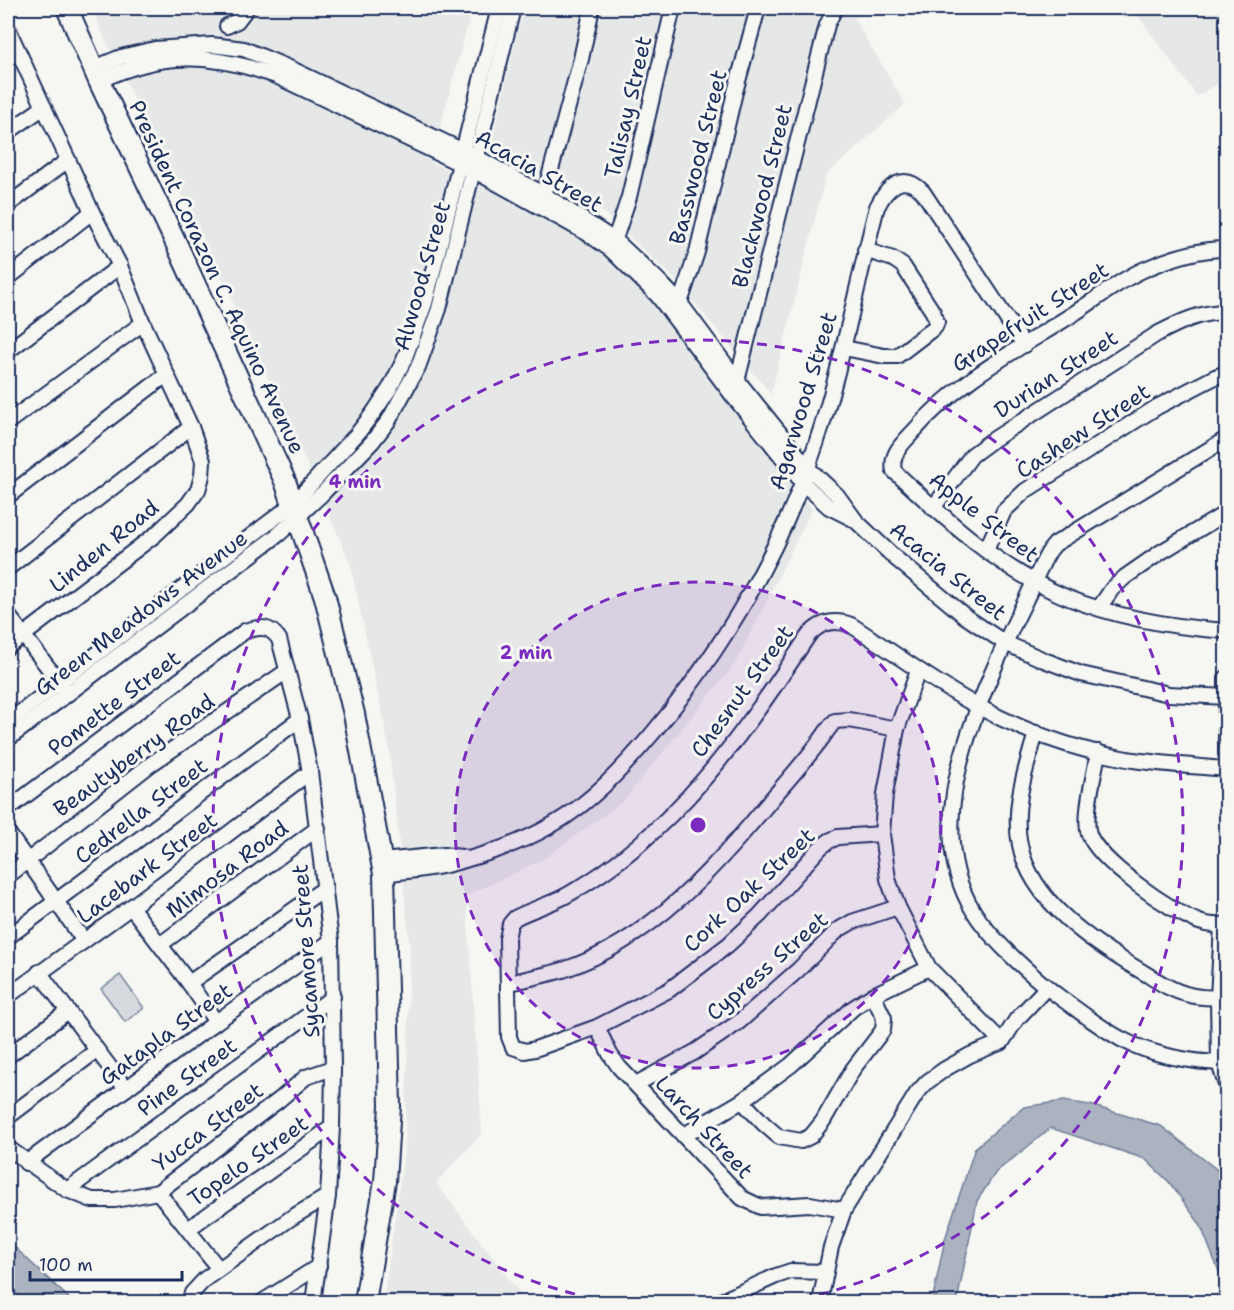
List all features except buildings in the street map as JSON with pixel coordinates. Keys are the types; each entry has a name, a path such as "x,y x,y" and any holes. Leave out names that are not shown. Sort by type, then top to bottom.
{"highway":[{"name":"President Corazon C. Aquino Avenue","path":"67,8 285,481 325,597 354,714 383,867 390,1107 385,1181 367,1302"}],"street":[{"path":"227,26 237,21 247,8"},
{"name":"Alwood Street","path":"295,511 372,442 389,420 418,367 439,309 499,8"},
{"name":"Alwood Street","path":"469,160 513,8"},
{"path":"542,201 581,59 592,8"},
{"name":"Talisay Street","path":"613,245 631,186 673,8"},
{"name":"Basswood Street","path":"675,308 697,252 735,92 758,8"},
{"name":"Blackwood Street","path":"733,396 816,64 827,25 835,8"},
{"path":"8,29 13,57 44,107 92,212 120,266 143,323 191,427 8,568"},
{"name":"Acacia Street","path":"96,74 175,59 213,59 243,64 276,76 469,160 542,201 587,233 613,245 658,296 675,308 808,468 837,495 856,521 966,617 1005,642 1044,660 1092,676 1169,694 1226,697"},
{"path":"8,132 44,107"},
{"path":"8,205 69,160"},
{"name":"Agarwood Street","path":"383,867 445,866 501,848 551,826 575,811 628,762 677,703 727,632 757,582 803,483 844,348 865,250 877,207 886,190 902,182 916,184 1024,345"},
{"path":"8,278 92,212"},
{"name":"Grapefruit Street","path":"894,471 893,460 900,448 933,409 970,380 1140,271 1179,255 1210,249 1227,249"},
{"path":"844,348 884,356 897,356 935,327 933,312 903,266 893,259 865,250"},
{"path":"8,351 120,266"},
{"name":"Acacia Street","path":"675,308 733,396 803,483 829,507 856,521"},
{"name":"Durian Street","path":"933,508 972,455 991,441 1157,334 1183,321 1209,312 1227,312"},
{"path":"8,422 143,323"},
{"name":"Cashew Street","path":"986,550 1004,511 1025,491 1157,407 1227,373"},
{"path":"8,496 166,375"},
{"name":"Linden Road","path":"8,647 155,535 188,504 198,489 203,461 191,427"},
{"path":"1223,1063 1152,1051 1122,1039 1047,987 1020,963 975,914 965,895 952,849 951,819 954,792 978,706 1005,642 1034,581 1055,544 1227,439"},
{"name":"Apple Street","path":"894,471 933,508 986,550 1034,581 1065,597 1159,623 1227,631"},
{"name":"Green Meadows Avenue","path":"8,722 59,682 295,511"},
{"name":"Green Meadows Avenue","path":"8,739 272,540 295,511"},
{"path":"1099,608 1112,589 1125,577 1161,552 1227,513"},
{"path":"8,615 68,694"},
{"name":"Chesnut Street","path":"509,983 507,931 515,918 568,895 624,857 657,830 715,764 761,706 815,627 833,622 851,625 918,671 978,706 1036,733 1098,752 1148,762 1227,769"},
{"name":"Sycamore Street","path":"245,630 257,627 267,628 279,639 300,719 310,772 331,941 332,1127 328,1196 320,1266 313,1302"},
{"name":"Pomette Street","path":"8,809 245,630"},
{"name":"Beautyberry Road","path":"8,876 152,764 287,670"},
{"path":"918,671 897,729 885,794 882,834 888,879 898,907 929,968 1002,1042"},
{"path":"1227,678 1227,754"},
{"name":"Cedrella Street","path":"8,937 300,719"},
{"path":"509,983 563,970 589,959 624,940 663,914 717,863 817,746 835,721 849,720 897,729"},
{"path":"1036,733 1023,779 1018,819 1019,845 1025,862 1038,884 1068,920 1103,948 1171,989 1186,994 1222,997"},
{"path":"1098,752 1087,818 1088,832 1093,845 1155,898 1175,911 1201,923 1224,925 1223,1063 1227,1085"},
{"name":"Lacebark Street","path":"8,996 310,772"},
{"name":"Mimosa Road","path":"161,944 318,828"},
{"path":"8,833 84,941"},
{"name":"Cork Oak Street","path":"509,983 509,1037 513,1047 525,1051 535,1049 597,1027 669,990 728,945 760,915 820,848 838,837 882,834"},
{"path":"189,982 325,888"},
{"path":"131,907 161,944 216,1022"},
{"name":"Cypress Street","path":"636,1084 695,1052 739,1022 798,970 838,930 852,922 898,907"},
{"name":"Gatapla Street","path":"26,1163 216,1022 331,941"},
{"path":"684,1135 742,1101 791,1065 853,1008 929,968"},
{"path":"39,972 126,1089"},
{"path":"820,1302 831,1247 844,1210 917,1093 927,1082 945,1069 970,1055 1002,1042 1016,1020 1047,987"},
{"path":"742,1101 779,1137 801,1141 811,1136 824,1120 852,1069 883,1030 884,1018 873,996"},
{"name":"Pine Street","path":"67,1190 333,997"},
{"path":"8,1056 68,1011"},
{"name":"Larch Street","path":"597,1027 610,1054 742,1198 760,1207 810,1204 844,1210"},
{"path":"8,1117 96,1051"},
{"name":"Yucca Street","path":"8,1148 67,1190 92,1200 115,1200 158,1191 306,1077 333,1068"},
{"name":"Topelo Street","path":"188,1229 332,1127"},
{"path":"158,1191 219,1269"},
{"path":"189,1302 197,1286 219,1269 291,1218 328,1196"},
{"path":"262,1302 320,1266"},
{"path":"719,1302 792,1271 825,1272"}],"shaded area":[{"path":"92,8 472,8 431,162 479,183 587,240 656,306 812,509 736,662 623,801 543,859 466,896 482,1133 436,1183 522,1296 513,1302 383,1302 405,1147 410,948 389,746 350,562 215,263"},
{"path":"525,8 861,8 855,20 905,104 826,175 771,394 671,275 596,206 491,145"},
{"path":"1132,8 1226,8 1226,79 1197,96"},
{"path":"120,975 144,1008 125,1022 101,989"},
{"path":"1064,1101 1090,1105 1161,1126 1225,1176 1226,1289 1200,1224 1169,1182 1145,1159 1051,1128 996,1172 977,1201 957,1302 932,1302 945,1239 975,1148 1024,1107"},
{"path":"8,1241 73,1302 26,1302 8,1286"}]}
